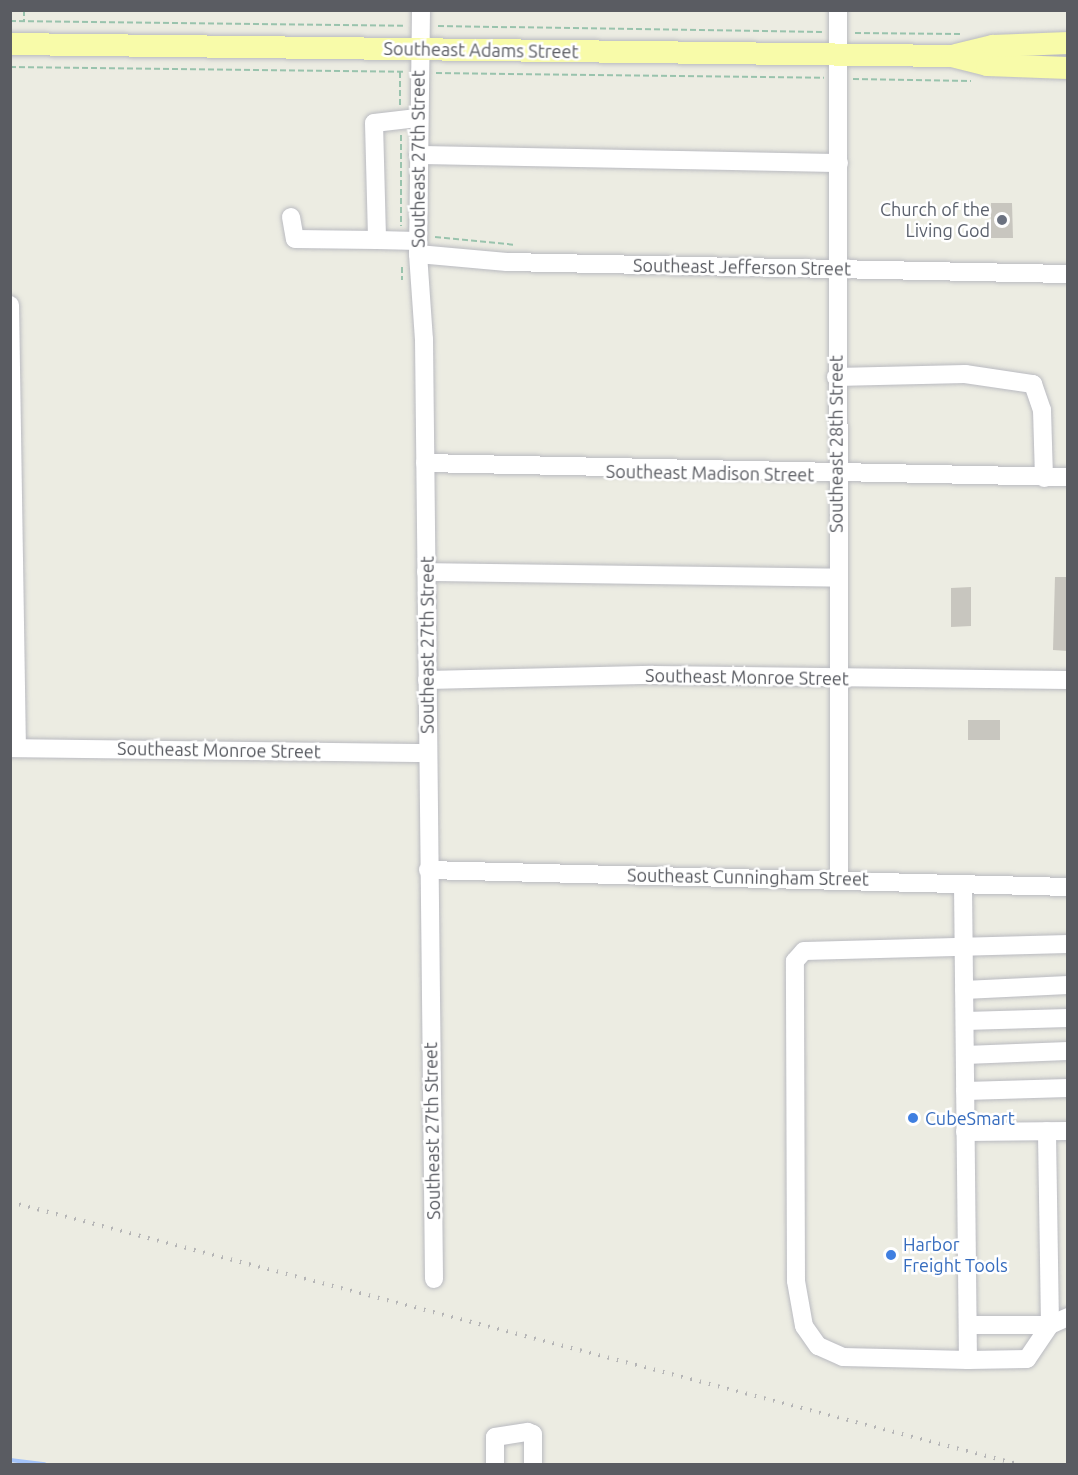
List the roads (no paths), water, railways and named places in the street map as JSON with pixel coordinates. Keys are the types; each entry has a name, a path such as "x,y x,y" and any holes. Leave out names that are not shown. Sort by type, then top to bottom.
{"main road":[{"name":"Southeast Adams Street","path":"952,56 993,46 1068,43"},
{"name":"Southeast Adams Street","path":"10,44 419,50 836,44 952,56 987,65 1068,68"}],"street":[{"name":"Southeast 28th Street","path":"838,10 836,78 839,163 835,475 839,878"},
{"name":"Southeast 27th Street","path":"421,18 419,50 409,73 409,118 418,154 412,245 425,463 434,1280"},
{"path":"377,240 374,123 409,118"},
{"path":"418,154 839,163"},
{"name":"Southeast Jefferson Street","path":"291,218 295,239 377,240 507,262 1068,274"},
{"path":"10,305 14,748"},
{"path":"836,377 965,374 1033,384 1042,410 1044,478"},
{"name":"Southeast Madison Street","path":"425,463 835,475 1068,477"},
{"path":"426,572 836,578"},
{"name":"Southeast Monroe Street","path":"427,680 836,678 1068,680"},
{"name":"Southeast Monroe Street","path":"14,748 428,753"},
{"name":"Southeast Cunningham Street","path":"428,870 839,878 963,885 1068,887"},
{"path":"963,885 968,1360"},
{"path":"1047,1131 1050,1325 1027,1359 843,1357 818,1346 797,1305 795,961 804,951 1068,944"},
{"path":"964,990 1068,985"},
{"path":"964,1021 1068,1017"},
{"path":"965,1055 1068,1051"},
{"path":"965,1091 1068,1089"},
{"path":"966,1132 1068,1131"},
{"path":"968,1325 1050,1325 1068,1317"},
{"path":"495,1464 495,1437 528,1432 533,1434 533,1464"}],"waterway":[{"path":"10,1460 45,1464"}],"railway":[{"path":"10,1202 1017,1464"}],"place":[{"name":"Church of the Living God","path":"1002,220"},
{"name":"CubeSmart","path":"913,1118"},
{"name":"Harbor Freight Tools","path":"891,1255"}]}
